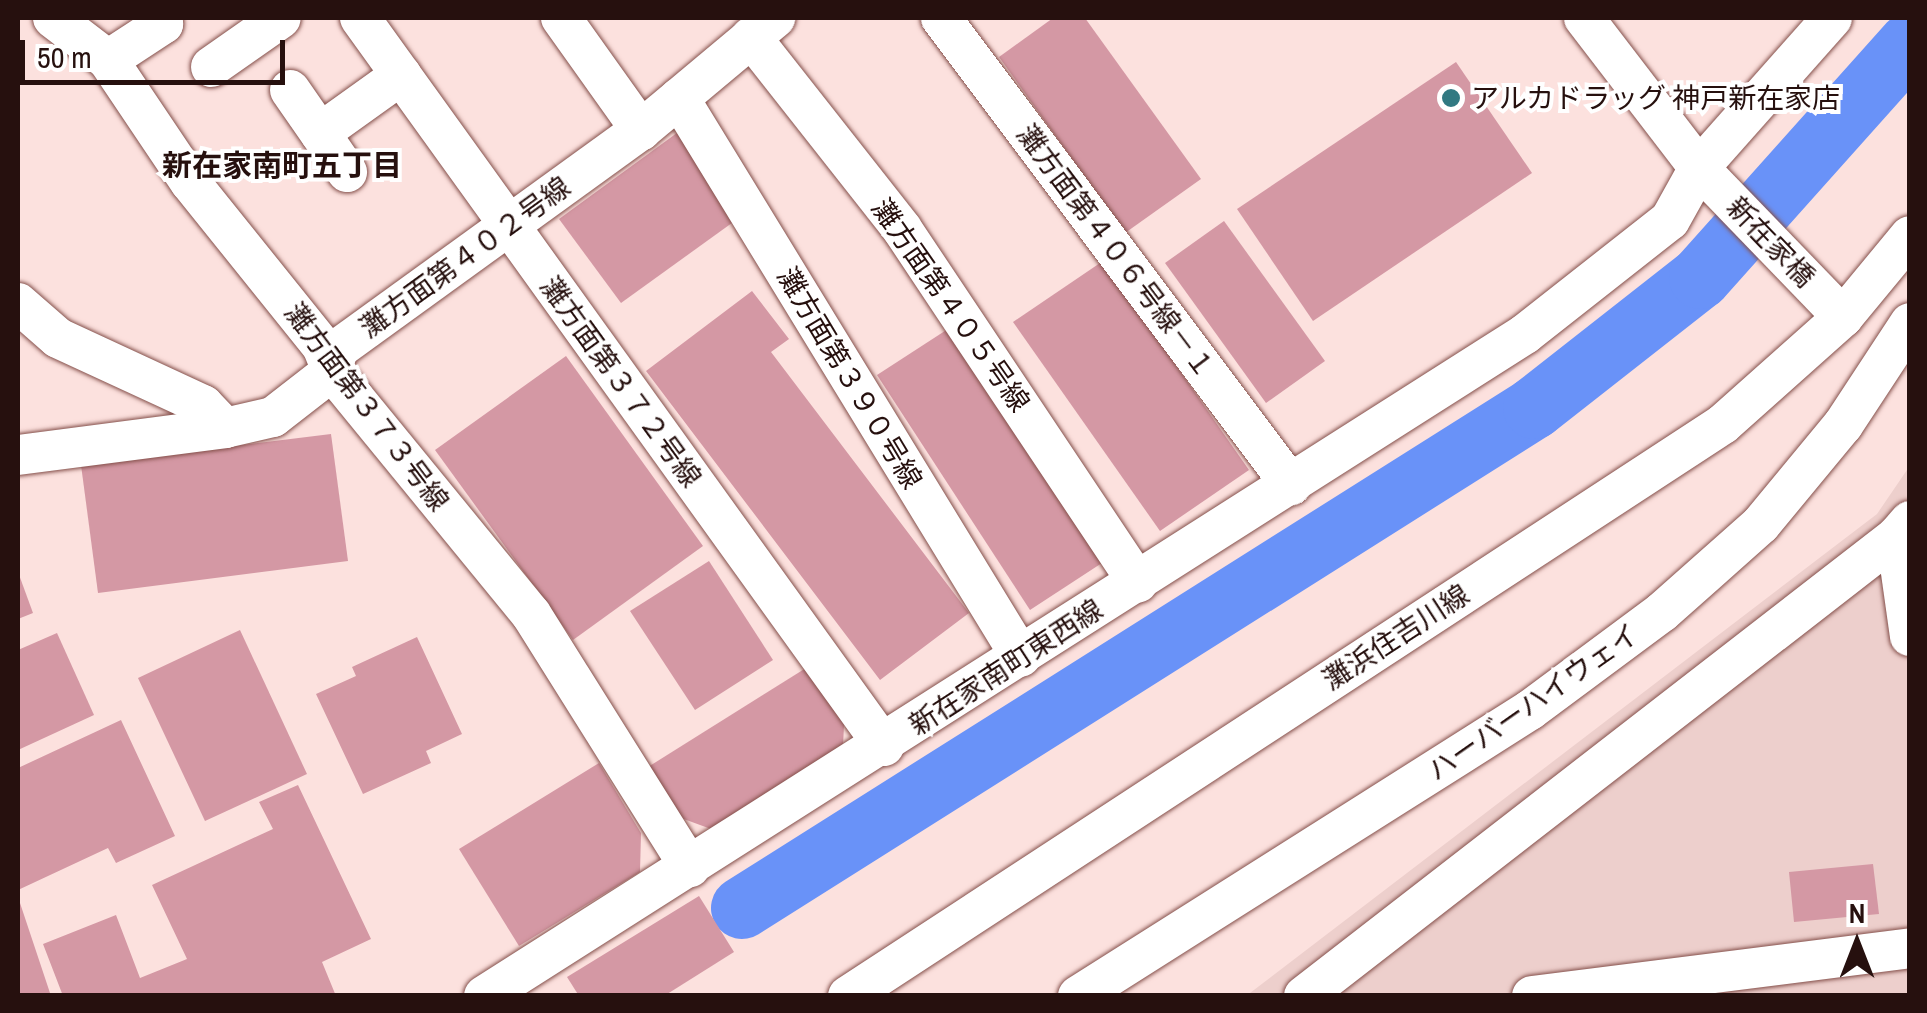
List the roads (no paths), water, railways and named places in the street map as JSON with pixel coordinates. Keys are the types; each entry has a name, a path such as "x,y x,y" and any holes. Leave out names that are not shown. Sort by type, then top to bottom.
{"street":[{"name":"灘方面第３７３号線","path":"53,18 108,60 190,182 322,346 332,371 531,614 690,867"},
{"path":"108,60 163,24 159,18"},
{"path":"211,68 281,18"},
{"name":"灘方面第３７２号線","path":"360,18 884,746"},
{"path":"561,18 641,130"},
{"name":"灘方面第４０６号線－１","path":"942,18 1291,485"},
{"name":"新在家橋","path":"1584,18 1699,168 1843,317"},
{"name":"新在家南町東西線","path":"484,996 884,746 1525,334 1670,220 1699,168 1832,18"},
{"name":"灘方面第４０２号線","path":"18,455 226,428 273,416 332,371 338,350 402,299 641,130 760,25"},
{"name":"灘方面第４０５号線","path":"760,25 902,229 1138,583"},
{"path":"320,134 401,75"},
{"path":"290,90 346,172"},
{"name":"灘方面第３９０号線","path":"679,98 1022,658"},
{"name":"灘浜住吉川線","path":"848,996 1722,424 1843,317 1910,236"},
{"path":"18,303 58,338 203,406 226,428"},
{"name":"ハーバーハイウェイ","path":"1078,996 1530,710 1662,612 1760,524 1843,426 1910,323"},
{"name":"ハーバーハイウェイ","path":"1131,996 1212,935 1539,730 1676,628 1772,543 1859,439 1910,362"},
{"path":"1903,529 1910,636"},
{"path":"1334,988 1903,529"},
{"path":"1532,996 1910,948"}],"waterway":[{"path":"742,908 1534,408 1700,278 1910,43"}],"place":[{"name":"アルカドラッグ 神戸新在家店","path":"1451,98"}],"district":[{"name":"新在家南町五丁目","path":"282,165"}]}
